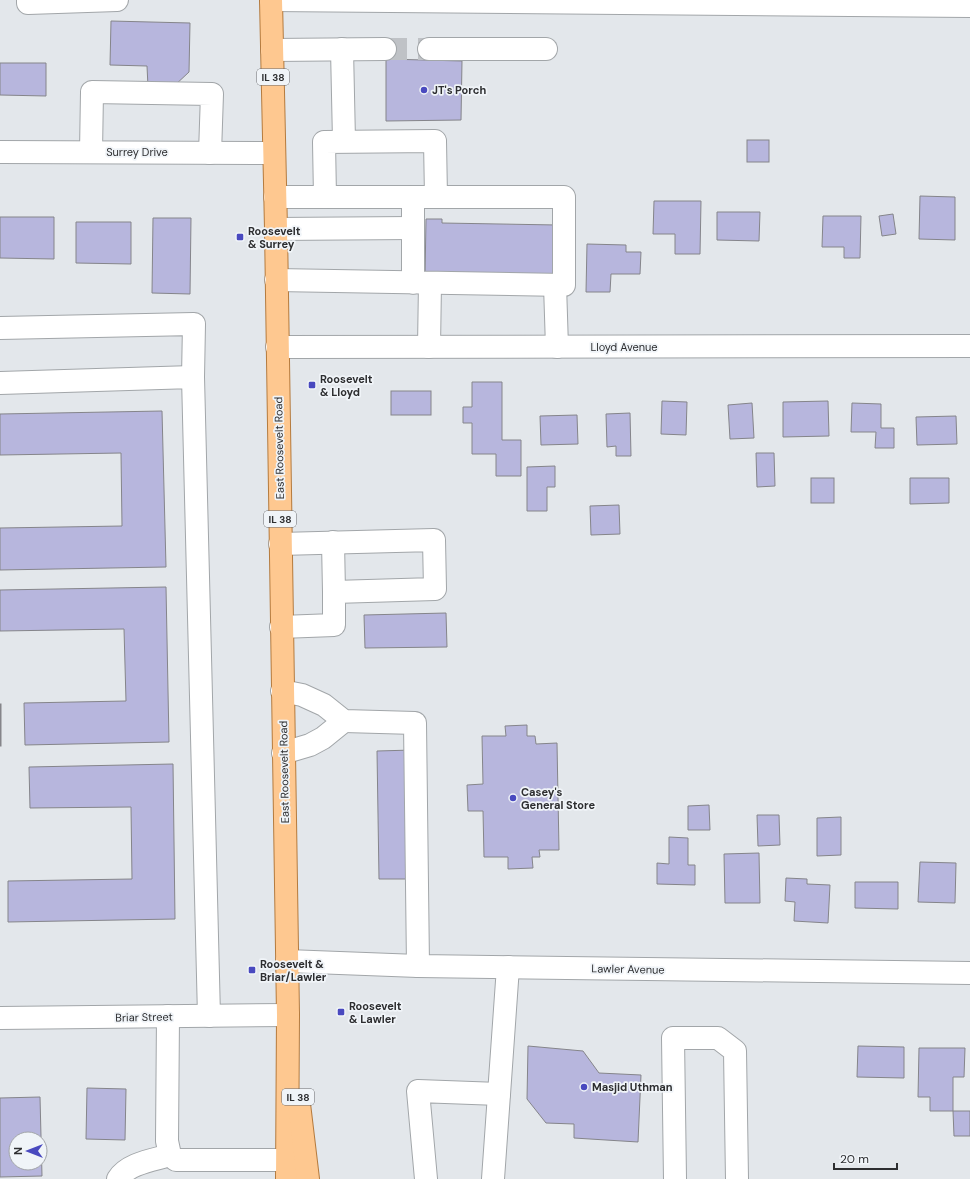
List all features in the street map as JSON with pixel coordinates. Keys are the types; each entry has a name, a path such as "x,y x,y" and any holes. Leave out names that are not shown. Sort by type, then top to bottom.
{"main road":[{"name":"East Roosevelt Road","path":"271,0 288,1015 287,1170"},
{"name":"East Roosevelt Road","path":"288,1015 308,1179"}],"street":[{"path":"28,0 28,3 117,0"},
{"path":"271,0 637,1 970,6"},
{"path":"342,49 344,141"},
{"path":"272,50 385,49"},
{"path":"429,49 546,49"},
{"path":"91,152 92,92 212,94 210,153"},
{"path":"325,197 324,142 344,141 435,141 436,197"},
{"name":"Surrey Drive","path":"0,152 274,153"},
{"path":"275,197 564,197 564,285 276,280"},
{"path":"413,197 413,228 422,283 429,347"},
{"path":"276,229 413,228"},
{"path":"556,285 557,347"},
{"path":"0,328 194,324 193,377 209,1016"},
{"name":"Lloyd Avenue","path":"277,347 970,346"},
{"path":"0,383 193,377"},
{"path":"280,544 434,540 435,589 334,592"},
{"path":"281,626 334,626 333,542"},
{"path":"282,692 302,695 324,705 344,721 415,723 418,966"},
{"path":"283,753 310,745 323,738 344,721"},
{"name":"Lawler Avenue","path":"286,961 418,966 970,973"},
{"path":"493,1179 508,967"},
{"name":"Briar Street","path":"0,1018 288,1015"},
{"path":"138,1179 163,1157 167,1141 168,1016"},
{"path":"675,1179 673,1038 718,1038 735,1051 737,1179"},
{"path":"426,1179 418,1091 499,1094"},
{"path":"118,1179 135,1165 163,1157 216,1170 287,1170"}],"building":[{"path":"111,21 190,23 189,72 173,87 148,87 147,66 110,65"},
{"name":"JT's Porch","path":"386,59 462,61 461,120 386,121"},
{"path":"0,63 46,63 46,96 0,95"},
{"path":"747,140 769,140 769,162 747,162"},
{"path":"920,196 955,197 955,240 919,239"},
{"path":"654,201 701,201 700,254 675,254 675,234 653,234"},
{"path":"717,212 760,212 759,241 717,240"},
{"path":"893,214 896,234 882,236 879,216"},
{"path":"823,216 861,216 860,258 844,258 844,247 822,247"},
{"path":"0,217 54,217 54,259 0,258"},
{"path":"153,218 191,218 190,294 152,293"},
{"path":"426,219 442,219 442,223 557,225 557,274 425,278"},
{"path":"76,222 131,222 131,264 76,263"},
{"path":"587,244 626,245 626,252 641,252 640,274 611,274 610,292 586,292"},
{"path":"472,382 502,382 502,440 521,440 521,476 496,476 496,454 472,454 472,423 463,423 463,407 472,407"},
{"path":"391,391 431,391 431,415 391,415"},
{"path":"662,401 687,402 686,435 661,434"},
{"path":"828,401 829,436 783,437 783,402"},
{"path":"752,403 754,438 730,439 728,405"},
{"path":"852,403 881,404 881,428 894,428 894,448 875,448 876,432 851,432"},
{"path":"162,411 166,567 0,570 0,528 122,526 121,453 0,455 0,414"},
{"path":"630,413 631,456 616,456 616,446 607,447 606,414"},
{"path":"577,415 578,444 541,445 540,416"},
{"path":"956,416 957,444 917,445 916,417"},
{"path":"756,453 774,453 775,486 757,487"},
{"path":"555,466 555,487 547,487 547,511 527,511 527,467"},
{"path":"811,478 834,478 834,503 811,503"},
{"path":"910,478 949,478 949,503 910,504"},
{"path":"619,505 620,534 591,535 590,506"},
{"path":"166,587 169,742 25,745 24,703 126,701 124,629 0,631 0,590"},
{"path":"446,613 447,647 365,648 364,615"},
{"path":"1,704 1,746 0,746"},
{"name":"Casey's General Store","path":"527,725 527,736 535,736 536,744 557,743 559,850 539,850 540,857 532,857 533,868 508,869 508,857 484,857 483,811 468,811 467,785 483,784 482,736 506,736 505,726"},
{"path":"413,750 415,879 379,879 377,751"},
{"path":"173,764 175,919 8,922 8,881 132,879 131,807 30,808 29,767"},
{"path":"709,805 710,830 688,830 688,806"},
{"path":"757,815 779,815 780,845 758,846"},
{"path":"841,817 841,855 817,856 817,818"},
{"path":"669,837 688,838 688,865 695,865 695,885 657,884 657,863 669,864"},
{"path":"759,853 760,903 725,903 724,854"},
{"path":"920,862 956,863 955,903 918,902"},
{"path":"786,878 807,879 807,884 830,885 828,923 794,921 795,902 785,901"},
{"path":"855,882 898,882 898,909 855,908"},
{"name":"Masjid Uthman","path":"528,1046 583,1051 599,1073 641,1075 638,1142 574,1138 574,1124 546,1123 527,1099"},
{"path":"858,1046 904,1047 904,1078 857,1077"},
{"path":"919,1048 965,1048 964,1077 953,1077 953,1111 930,1111 930,1097 918,1097"},
{"path":"87,1088 126,1089 125,1140 86,1139"},
{"path":"40,1097 41,1131 8,1131 8,1171 42,1171 42,1176 0,1177 0,1098"},
{"path":"953,1111 970,1111 970,1136 954,1136"}],"tunnel":[{"path":"385,49 429,49"}],"place":[{"name":"JT's Porch","path":"424,90"},
{"name":"Roosevelt & Surrey","path":"240,237"},
{"name":"Roosevelt & Lloyd","path":"312,385"},
{"name":"Casey's General Store","path":"513,798"},
{"name":"Roosevelt & Briar/Lawler","path":"252,970"},
{"name":"Roosevelt & Lawler","path":"341,1012"},
{"name":"Masjid Uthman","path":"584,1087"}]}
